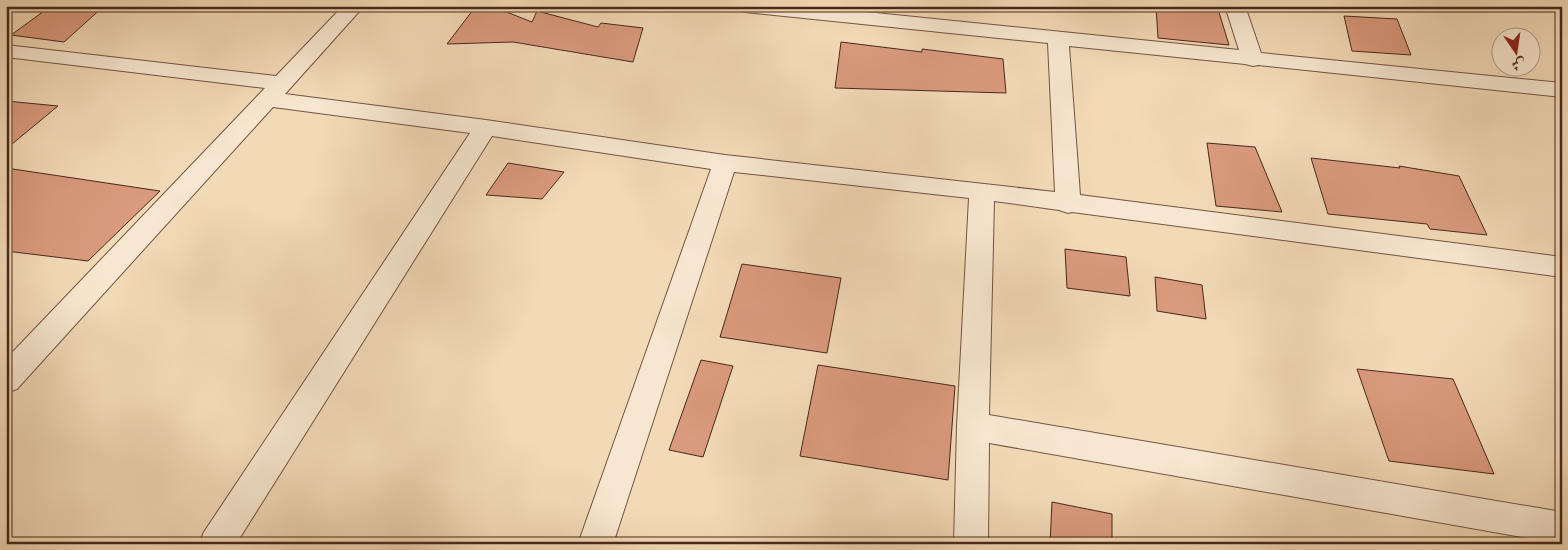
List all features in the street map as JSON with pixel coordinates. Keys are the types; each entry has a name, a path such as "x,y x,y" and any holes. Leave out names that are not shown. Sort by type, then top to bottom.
{"street":[{"path":"6,380 354,6"},
{"path":"745,6 813,10 1253,60 1562,90"},
{"path":"1235,6 1253,60"},
{"path":"1058,39 1068,204"},
{"path":"6,51 273,91 486,128 725,163 982,191 1068,204 1562,267"},
{"path":"216,544 486,128"},
{"path":"595,544 725,163"},
{"path":"971,544 973,426 982,191"},
{"path":"973,426 1562,528"}],"building":[{"path":"51,6 104,6 64,42 11,35"},
{"path":"476,6 491,6 532,22 537,11 598,27 601,23 643,28 633,62 513,42 447,44"},
{"path":"1156,6 1217,6 1229,45 1158,38"},
{"path":"1344,16 1397,19 1411,55 1352,51"},
{"path":"841,42 1003,59 1006,93 835,88"},
{"path":"6,101 58,106 6,149"},
{"path":"1207,143 1255,147 1282,212 1216,206"},
{"path":"1311,158 1400,168 1399,166 1459,176 1487,235 1430,229 1427,224 1328,214"},
{"path":"508,163 564,172 542,199 486,195"},
{"path":"6,168 160,191 88,261 6,251"},
{"path":"1065,249 1126,257 1130,296 1067,288"},
{"path":"742,264 841,278 827,353 720,337"},
{"path":"1155,277 1202,285 1206,319 1157,311"},
{"path":"701,360 733,366 703,457 669,450"},
{"path":"818,365 955,386 948,480 800,456"},
{"path":"1357,369 1453,379 1494,474 1389,461"},
{"path":"1052,502 1112,514 1112,544 1050,544"}]}
